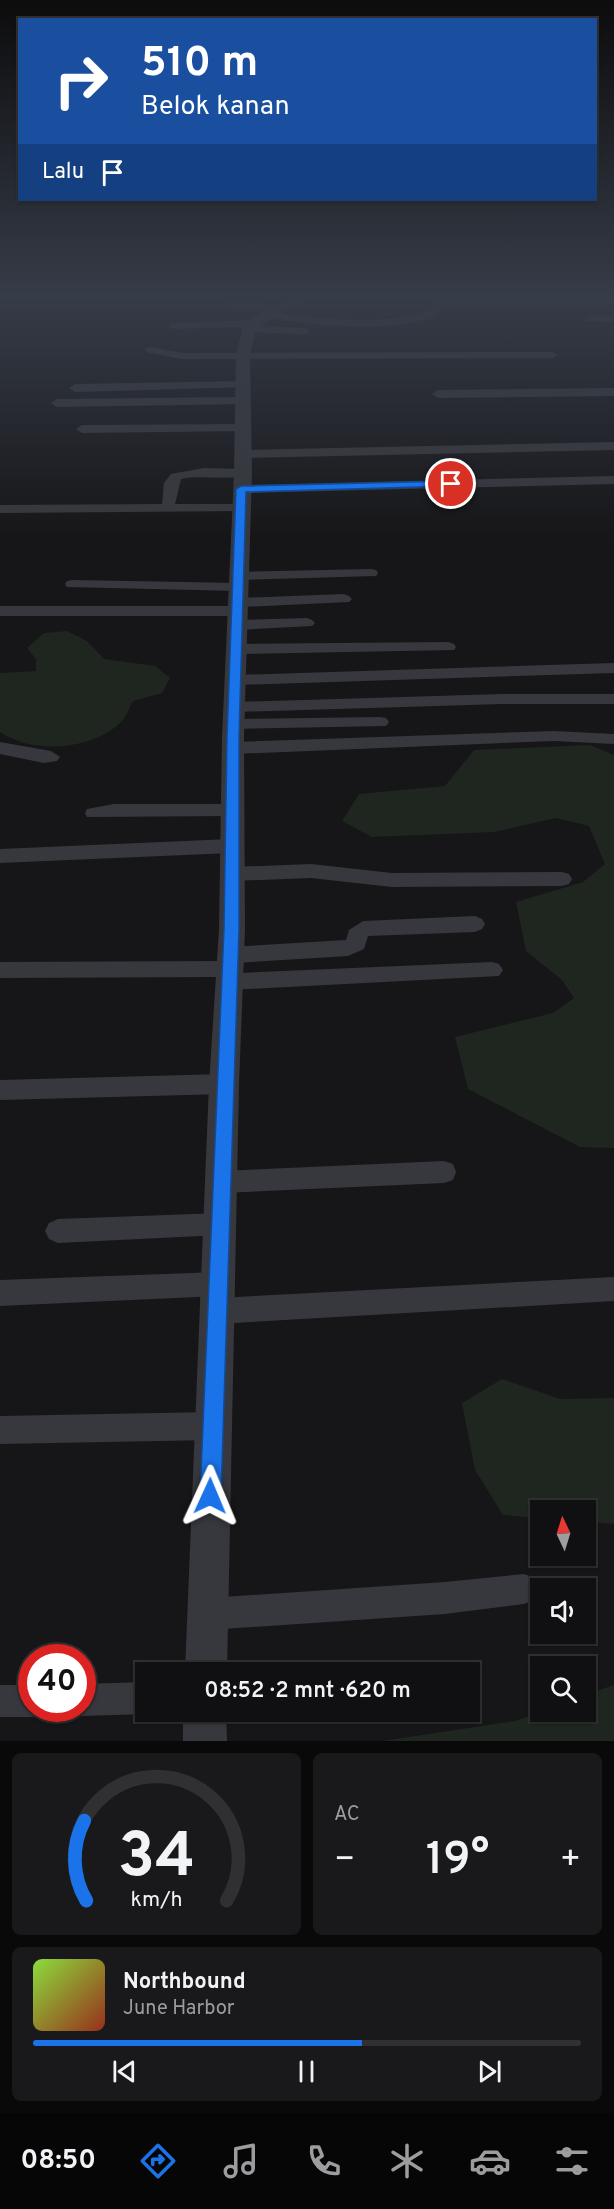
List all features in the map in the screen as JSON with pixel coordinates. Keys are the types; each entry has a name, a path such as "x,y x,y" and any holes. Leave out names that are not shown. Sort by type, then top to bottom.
{"street":[{"path":"206,1662 212,1426 223,1182 242,448 250,375"},
{"path":"75,388 242,448"},
{"path":"438,394 614,392"},
{"path":"57,403 242,448 614,446"},
{"path":"82,429 242,448 614,480"},
{"path":"1,511 168,509 242,448"},
{"path":"168,509 172,480 175,476 242,448"},
{"path":"237,608 371,573"},
{"path":"72,584 237,608 448,647"},
{"path":"0,611 190,609 199,612 344,599"},
{"path":"237,608 308,623"},
{"path":"234,715 614,668"},
{"path":"234,715 502,699 614,699"},
{"path":"234,715 380,722"},
{"path":"234,715 614,739"},
{"path":"0,748 15,748 25,750 33,756 51,757"},
{"path":"94,813 114,810 142,812 232,810"},
{"path":"0,856 231,846"},
{"path":"231,874 311,871 393,880 562,879"},
{"path":"229,968 348,948 357,944 356,934 363,929 475,924"},
{"path":"0,970 229,968 492,970"},
{"path":"0,1090 224,1084"},
{"path":"223,1182 444,1172"},
{"path":"58,1231 221,1224"},
{"path":"0,1293 219,1284"},
{"path":"218,1311 614,1289"},
{"path":"0,1430 212,1426"},
{"path":"208,1614 445,1598 524,1589"},
{"path":"96,1700 135,1698"},
{"path":"0,1701 18,1701"},
{"path":"205,1722 205,1741"}],"shaded area":[{"path":"67,631 87,641 104,659 155,666 170,678 162,693 133,701 124,719 110,731 80,743 63,746 29,744 0,732 0,673 36,671 36,659 27,648 44,633"},
{"path":"590,745 614,755 614,1148 580,1147 468,1089 455,1037 553,1013 574,998 562,980 526,951 516,902 583,882 605,864 589,826 556,818 494,832 372,837 342,821 359,794 445,786 474,750"},
{"path":"502,1379 560,1399 614,1398 614,1524 596,1523 596,1500 530,1500 530,1517 503,1515 475,1470 462,1403"},
{"path":"614,1685 614,1741 382,1741 515,1721 530,1716 530,1722 596,1722 596,1691"}],"route":[{"path":"210,1496 221,1244 224,1084 232,929 233,737 241,489 451,484"}]}
